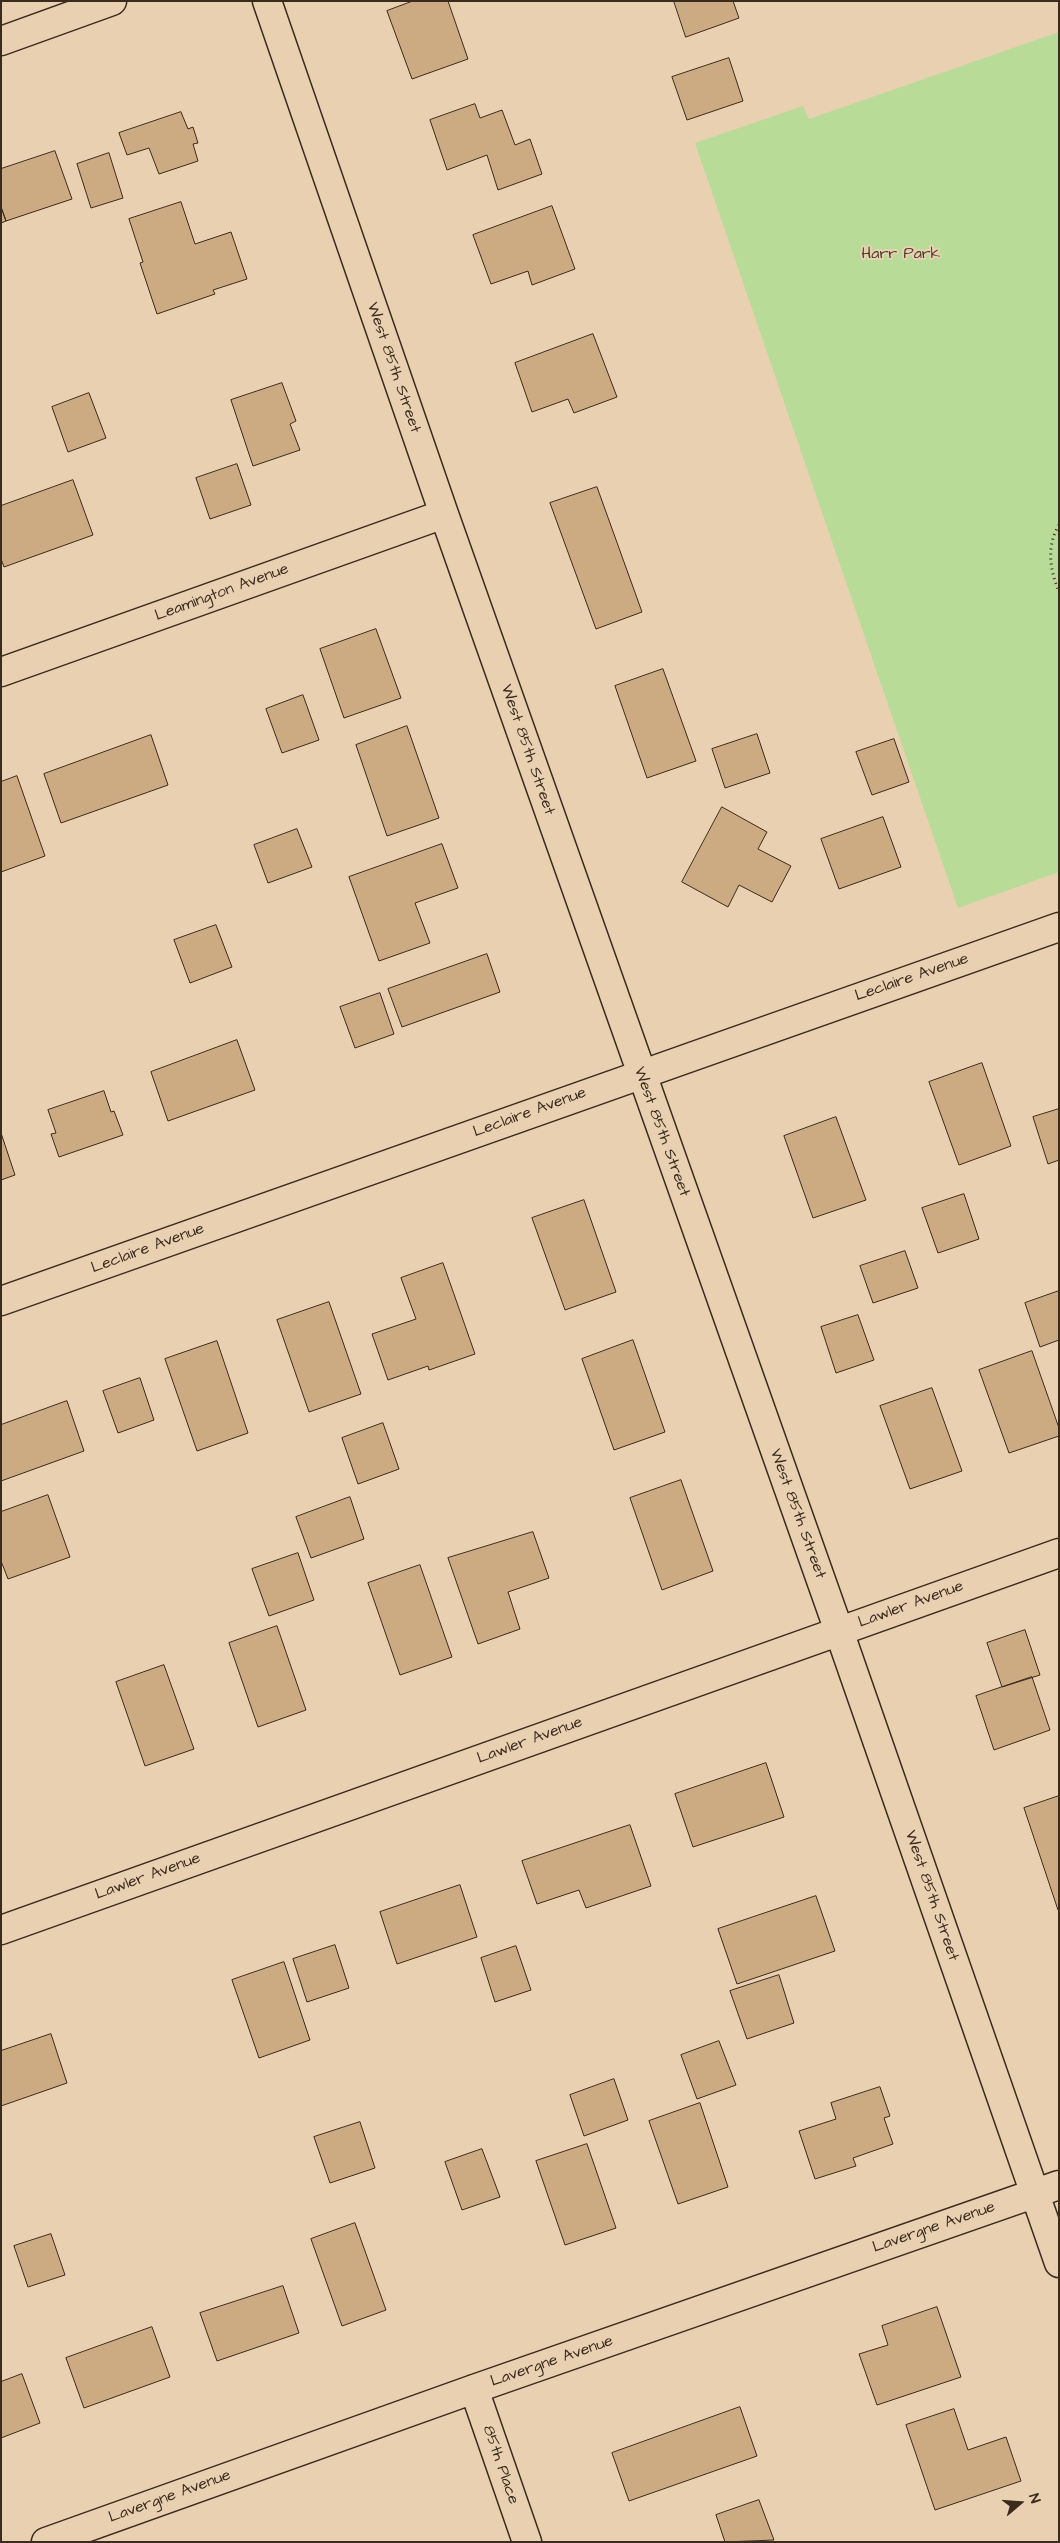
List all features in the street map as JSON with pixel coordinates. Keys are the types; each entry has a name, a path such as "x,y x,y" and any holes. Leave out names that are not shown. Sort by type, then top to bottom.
{"street":[{"path":"1,41 112,1"},
{"name":"West 85th Street","path":"267,1 640,1074 839,1631 1047,2189 1059,2263"},
{"name":"Leamington Avenue","path":"1,672 444,514"},
{"name":"Leclaire Avenue","path":"1,1301 1059,927"},
{"name":"Lawler Avenue","path":"1,1930 1059,1553"},
{"name":"Lavergne Avenue","path":"46,2542 474,2389 1047,2189"},
{"name":"85th Place","path":"474,2389 527,2542"}],"path":[{"path":"1059,525 1052,539 1050,554 1052,574 1059,592"}],"green space":[{"name":"Harr Park","path":"1059,32 1059,872 958,908 695,143 803,106 809,119"}],"building":[{"path":"413,1 448,1 468,59 412,79 387,11"},
{"path":"674,1 733,1 739,18 686,37"},
{"path":"729,58 743,101 687,120 672,77"},
{"path":"475,104 480,118 502,110 515,145 530,139 542,174 498,190 487,155 447,170 430,120"},
{"path":"181,112 188,129 193,127 198,143 193,144 198,161 159,174 149,148 127,155 119,133"},
{"path":"55,151 72,199 6,221 1,207 1,169"},
{"path":"109,153 123,198 91,208 77,164"},
{"path":"181,202 195,244 231,232 247,279 213,290 215,294 157,314 140,263 143,262 129,219"},
{"path":"552,206 575,269 532,285 528,271 491,284 473,235"},
{"path":"1,207 6,221 1,223"},
{"path":"593,334 617,397 574,413 568,399 532,412 515,363"},
{"path":"282,383 296,421 290,424 300,450 253,466 231,400"},
{"path":"89,393 106,438 68,452 52,407"},
{"path":"237,464 251,505 210,519 196,478"},
{"path":"73,480 93,535 4,567 1,559 1,506"},
{"path":"597,487 642,612 596,629 550,503"},
{"path":"376,629 401,698 344,718 320,649"},
{"path":"663,669 696,761 647,778 615,686"},
{"path":"303,695 319,740 282,753 266,709"},
{"path":"407,726 439,818 387,836 356,745"},
{"path":"757,734 770,773 725,788 712,749"},
{"path":"151,735 168,785 61,823 44,774"},
{"path":"894,739 909,782 872,795 856,752"},
{"path":"17,776 45,856 1,872 1,782"},
{"path":"722,807 767,832 758,849 791,866 772,902 739,885 728,907 682,882"},
{"path":"883,817 901,867 839,889 821,839"},
{"path":"297,829 312,867 268,883 254,845"},
{"path":"442,844 458,888 415,903 430,943 379,961 349,877"},
{"path":"216,925 232,967 190,983 174,940"},
{"path":"487,954 500,992 402,1027 388,989"},
{"path":"380,993 394,1034 355,1048 340,1007"},
{"path":"237,1040 255,1090 168,1121 151,1072"},
{"path":"982,1063 1011,1146 959,1165 929,1082"},
{"path":"104,1091 111,1112 114,1111 123,1135 59,1157 51,1134 56,1133 48,1110"},
{"path":"1059,1109 1059,1160 1048,1164 1033,1117"},
{"path":"836,1117 866,1200 813,1218 784,1136"},
{"path":"1,1133 15,1175 1,1180"},
{"path":"964,1194 979,1239 938,1253 922,1208"},
{"path":"584,1200 616,1292 565,1310 532,1218"},
{"path":"905,1251 918,1288 873,1303 860,1266"},
{"path":"443,1263 475,1354 429,1370 428,1366 388,1380 372,1334 416,1319 401,1278"},
{"path":"1059,1291 1059,1340 1040,1347 1025,1303"},
{"path":"329,1302 361,1394 309,1412 277,1320"},
{"path":"858,1315 874,1360 836,1373 821,1327"},
{"path":"633,1340 665,1432 614,1450 582,1359"},
{"path":"217,1341 248,1433 197,1451 165,1359"},
{"path":"1032,1351 1059,1428 1059,1436 1009,1453 979,1370"},
{"path":"140,1378 154,1420 118,1433 103,1391"},
{"path":"932,1388 962,1471 910,1489 880,1406"},
{"path":"67,1401 84,1451 1,1481 1,1425"},
{"path":"383,1423 399,1469 358,1484 342,1438"},
{"path":"681,1480 713,1571 662,1590 630,1498"},
{"path":"48,1495 70,1557 8,1579 1,1561 1,1512"},
{"path":"350,1497 364,1539 311,1558 296,1517"},
{"path":"533,1532 549,1578 508,1592 520,1629 478,1644 448,1558"},
{"path":"298,1553 314,1600 269,1616 252,1569"},
{"path":"420,1565 452,1657 400,1675 368,1583"},
{"path":"277,1626 306,1710 258,1727 229,1643"},
{"path":"1025,1630 1040,1675 1002,1687 987,1643"},
{"path":"164,1665 194,1749 145,1766 116,1682"},
{"path":"1032,1677 1050,1730 994,1750 976,1696"},
{"path":"766,1763 784,1817 693,1847 675,1794"},
{"path":"1059,1796 1059,1910 1058,1910 1024,1808"},
{"path":"630,1825 651,1886 586,1908 579,1890 537,1904 522,1861"},
{"path":"460,1885 477,1937 397,1964 380,1912"},
{"path":"816,1896 835,1951 737,1984 718,1929"},
{"path":"335,1945 349,1988 307,2002 293,1959"},
{"path":"516,1946 531,1990 495,2002 481,1958"},
{"path":"284,1962 310,2040 259,2058 232,1980"},
{"path":"779,1975 794,2023 747,2039 730,1991"},
{"path":"51,2034 67,2083 1,2106 1,2051"},
{"path":"719,2041 736,2085 697,2099 681,2055"},
{"path":"614,2079 628,2120 584,2136 570,2095"},
{"path":"880,2087 890,2116 884,2118 893,2144 853,2158 856,2166 815,2179 799,2131 836,2119 831,2103"},
{"path":"700,2103 728,2187 678,2204 649,2121"},
{"path":"360,2122 375,2168 330,2183 314,2137"},
{"path":"587,2144 616,2228 565,2245 536,2161"},
{"path":"482,2149 500,2197 462,2210 445,2162"},
{"path":"355,2223 386,2310 342,2326 311,2239"},
{"path":"51,2234 65,2275 28,2287 14,2246"},
{"path":"283,2286 299,2333 217,2361 200,2313"},
{"path":"937,2307 961,2377 877,2405 859,2354 888,2345 882,2326"},
{"path":"152,2327 170,2377 84,2408 66,2358"},
{"path":"22,2374 40,2423 1,2438 1,2382"},
{"path":"740,2407 757,2456 629,2501 612,2453"},
{"path":"954,2409 968,2450 1006,2437 1021,2481 935,2510 906,2425"},
{"path":"759,2500 774,2540 725,2542 716,2515"}]}
